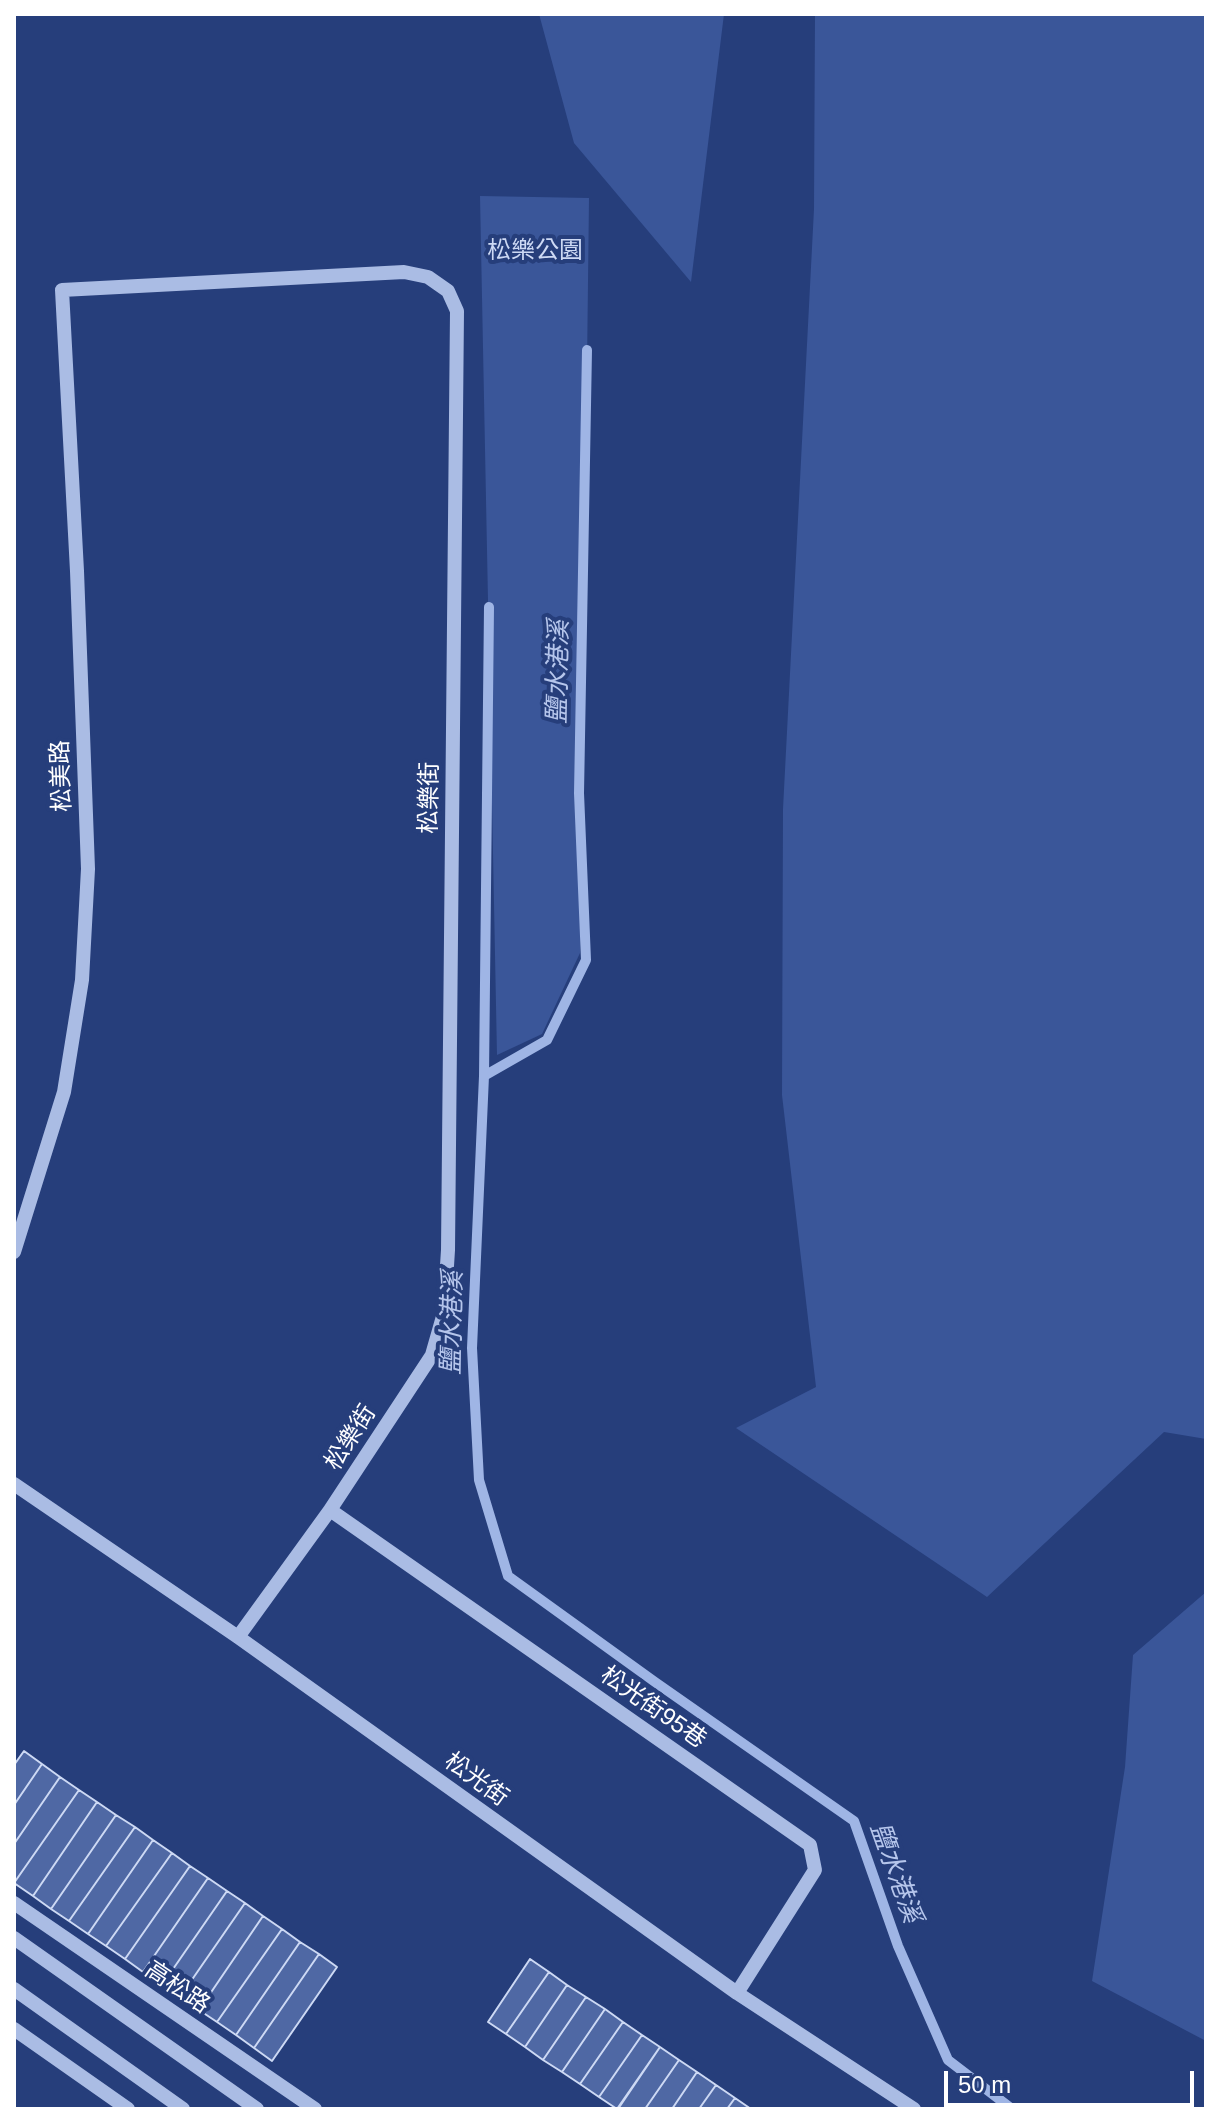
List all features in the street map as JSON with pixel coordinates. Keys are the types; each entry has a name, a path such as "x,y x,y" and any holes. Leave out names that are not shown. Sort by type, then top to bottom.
{"street":[{"name":"松樂街","path":"62,290 404,272 428,277 448,291 457,311 448,1250 444,1313 432,1355 330,1510 238,1637"},
{"name":"松美路","path":"14,1252 64,1092 82,980 88,869 62,290"},
{"name":"松光街","path":"14,1484 238,1637 737,1993 914,2109"},
{"name":"松光街95巷","path":"330,1510 810,1845 815,1870 737,1993"},
{"name":"高松路","path":"14,1903 315,2109"},
{"path":"14,1938 257,2109"},
{"path":"14,1989 183,2109"},
{"path":"14,2029 128,2109"}],"green space":[{"path":"539,14 724,14 691,282 574,143"},
{"path":"815,14 1206,14 1206,1439 1164,1432 987,1597 736,1428 816,1387 782,1095 783,809 814,209"},
{"name":"松樂公園","path":"480,196 589,198 580,953 542,1034 497,1055"},
{"path":"1206,1592 1206,2041 1092,1981 1125,1767 1133,1655"}],"building":[{"path":"24,1751 42,1764 14,1805 14,1765"},
{"path":"42,1764 60,1777 14,1844 14,1805"},
{"path":"60,1777 79,1790 14,1883 14,1844"},
{"path":"79,1790 97,1802 33,1896 14,1883"},
{"path":"97,1802 116,1815 51,1909 33,1896"},
{"path":"116,1815 135,1827 69,1921 51,1909"},
{"path":"135,1827 153,1840 88,1934 69,1921"},
{"path":"153,1840 172,1853 106,1946 88,1934"},
{"path":"172,1853 190,1866 125,1959 106,1946"},
{"path":"190,1866 208,1878 143,1972 125,1959"},
{"path":"208,1878 227,1891 162,1985 143,1972"},
{"path":"227,1891 245,1903 180,1997 162,1985"},
{"path":"245,1903 263,1916 199,2010 180,1997"},
{"path":"263,1916 282,1929 217,2022 199,2010"},
{"path":"282,1929 300,1942 236,2035 217,2022"},
{"path":"300,1942 319,1954 254,2048 236,2035"},
{"path":"319,1954 337,1967 272,2061 254,2048"},
{"path":"530,1959 549,1972 506,2034 488,2022"},
{"path":"549,1972 567,1985 525,2047 506,2034"},
{"path":"567,1985 586,1997 543,2060 525,2047"},
{"path":"586,1997 605,2009 562,2072 543,2060"},
{"path":"605,2009 623,2022 580,2084 562,2072"},
{"path":"623,2022 642,2035 599,2097 580,2084"},
{"path":"642,2035 660,2047 617,2109 599,2097"},
{"path":"660,2047 679,2060 645,2109 618,2109"},
{"path":"679,2060 697,2072 672,2109 645,2109"},
{"path":"697,2072 716,2085 699,2109 672,2109"},
{"path":"716,2085 735,2098 727,2109 699,2109"},
{"path":"735,2098 751,2109 727,2109"}],"waterway":[{"name":"鹽水港溪","path":"587,350 579,793 586,960 547,1040 484,1076 472,1348 479,1480 508,1576 854,1821 898,1946 948,2060 1012,2109"},
{"path":"484,1076 489,607"}]}
